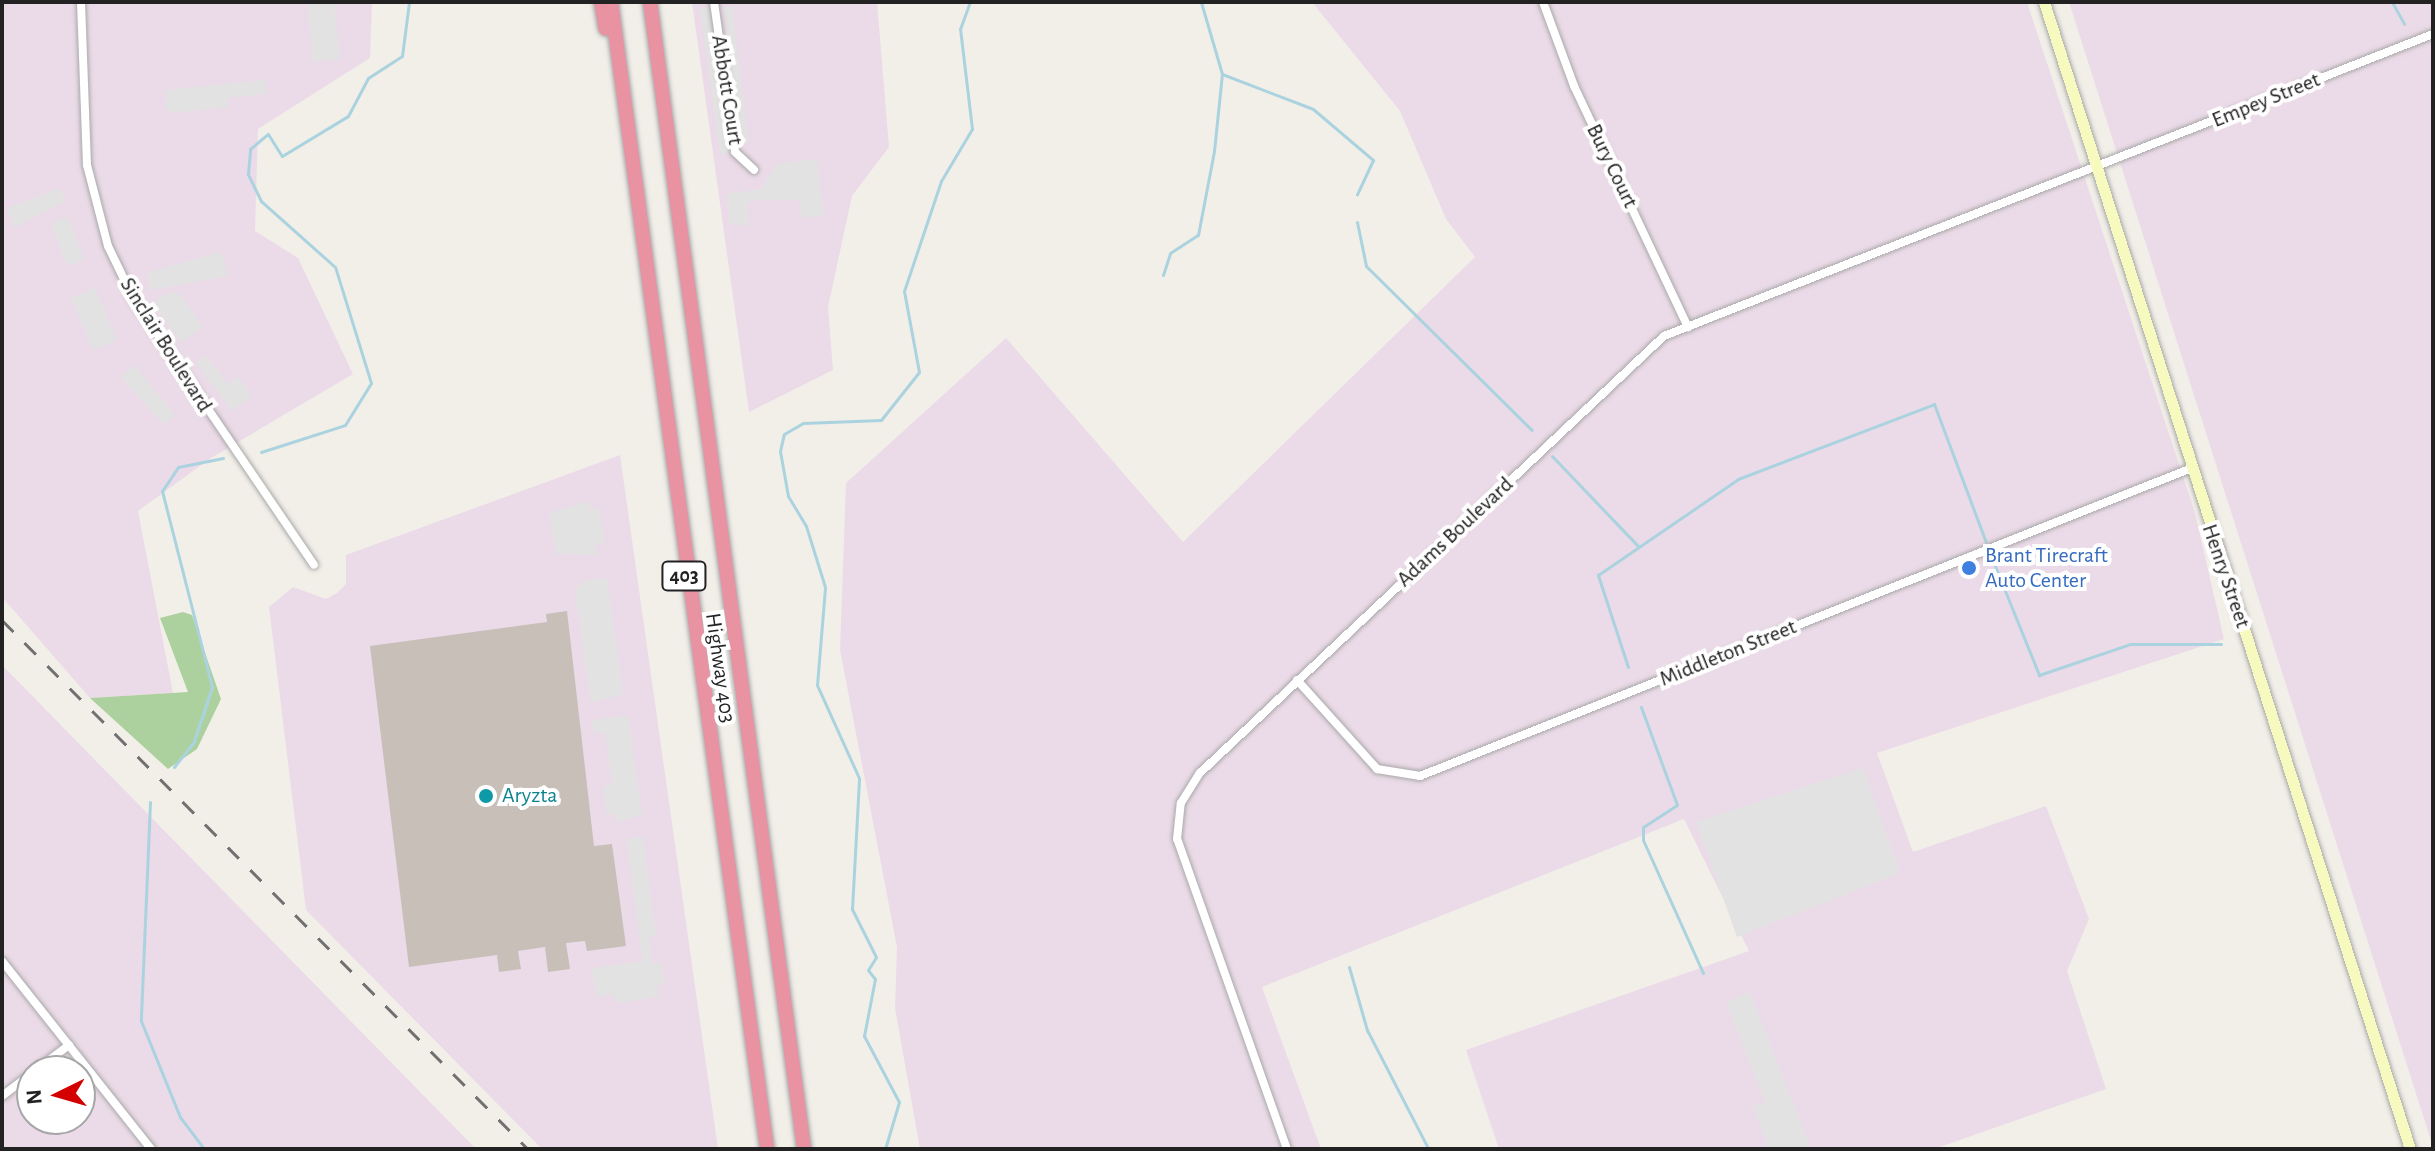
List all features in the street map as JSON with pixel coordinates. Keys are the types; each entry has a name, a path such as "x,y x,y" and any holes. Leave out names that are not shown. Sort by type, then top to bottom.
{"highway":[{"path":"601,2 626,121"},
{"name":"Highway 403","path":"611,2 767,1149"},
{"name":"Highway 403","path":"650,2 804,1149"}],"main road":[{"name":"Henry Street","path":"2044,2 2100,166 2189,469 2284,742 2410,1149"}],"street":[{"name":"Sinclair Boulevard","path":"81,2 87,165 108,246 134,300 314,565"},
{"name":"Abbott Court","path":"714,2 735,152 754,170"},
{"name":"Bury Court","path":"1543,2 1575,90 1688,327"},
{"name":"Empey Street","path":"2100,166 2433,34"},
{"name":"Adams Boulevard","path":"1287,1149 1177,839 1177,822 1186,788 1664,336 2100,166"},
{"name":"Middleton Street","path":"1297,680 1377,769 1420,776 2189,469"},
{"path":"2,961 151,1149"},
{"path":"56,1055 69,1045"}],"shaded area":[{"path":"2,2 372,2 370,58 258,129 255,231 298,258 353,374 211,458 138,511 173,693 90,698 2,597"},
{"path":"307,2 334,2 340,59 313,62"},
{"path":"692,2 877,2 889,147 852,196 828,307 833,370 749,412"},
{"path":"1312,2 2027,2 2195,513 2224,639 1877,753 1913,852 2046,806 2089,919 2067,971 2106,1089 1934,1149 1499,1149 1466,1050 1749,951 1684,819 1262,987 1321,1149 920,1149 895,1008 897,947 840,650 846,483 1006,338 1183,542 1475,257 1446,219 1400,111"},
{"path":"2069,2 2433,2 2433,1147"},
{"path":"732,6 749,142 740,143 724,7"},
{"path":"709,7 729,153 720,154 700,8"},
{"path":"265,80 267,94 228,98 228,107 171,113 165,107 166,90"},
{"path":"817,159 824,215 802,218 799,200 753,200 747,204 749,226 730,224 726,194 762,189 776,164"},
{"path":"60,188 65,201 14,228 7,208"},
{"path":"68,217 84,260 67,266 51,223"},
{"path":"221,252 228,276 151,290 146,273"},
{"path":"95,288 117,340 93,350 71,298"},
{"path":"167,293 179,293 203,327 181,343 153,303"},
{"path":"206,355 228,384 238,377 252,396 232,411 196,363"},
{"path":"135,365 175,416 164,424 120,377"},
{"path":"620,455 718,1149 542,1149 306,910 269,607 293,587 326,599 337,593 346,584 346,555"},
{"path":"589,501 591,509 599,508 605,543 595,545 597,555 556,554 549,513"},
{"path":"607,578 623,694 591,703 575,591 582,581"},
{"path":"2,665 476,1149 2,1149"},
{"path":"628,715 642,814 616,823 615,814 607,815 603,787 612,785 605,732 594,733 592,720"},
{"path":"1863,768 1900,873 1737,937 1696,822"},
{"path":"643,837 656,936 649,937 652,963 661,962 664,984 657,985 659,997 615,1003 613,994 596,996 592,968 643,961 626,839"},
{"path":"1750,992 1811,1149 1769,1149 1753,1107 1765,1102 1726,1002"}],"green space":[{"path":"183,612 192,615 221,699 197,749 168,769 90,698 188,692 160,618"}],"building":[{"name":"Aryzta","path":"567,611 594,846 612,844 626,946 587,951 585,941 566,943 570,969 548,972 545,947 518,951 521,969 499,972 497,955 409,967 370,646 547,622 546,614"}],"waterway":[{"path":"261,452 345,425 371,383 335,267 261,201 248,174 250,149 268,134 282,156 348,116 368,78 402,56 409,2"},
{"path":"885,1149 899,1102 864,1036 875,979 868,970 876,957 852,909 859,778 817,685 825,587 806,526 788,496 780,451 784,434 803,423 881,420 919,372 904,291 941,181 972,129 960,29 970,2"},
{"path":"1163,275 1170,253 1198,235 1214,151 1222,74 1201,2"},
{"path":"2392,2 2404,24"},
{"path":"1222,74 1313,109 1373,160 1357,195"},
{"path":"1357,222 1366,266 1532,430"},
{"path":"1628,667 1598,575 1738,479 1934,404 1986,542"},
{"path":"1552,456 1638,546"},
{"path":"174,767 194,741 212,687 162,491 178,467 223,458"},
{"path":"1995,566 2039,675 2130,644 2221,644"},
{"path":"1641,707 1677,805 1643,827 1643,840 1703,973"},
{"path":"150,802 141,1021 180,1117 204,1149"},
{"path":"1349,967 1367,1030 1428,1148"}],"railway":[{"path":"2,620 528,1149"}],"place":[{"name":"Brant Tirecraft Auto Center","path":"1969,568"},
{"name":"Aryzta","path":"486,796"}]}
